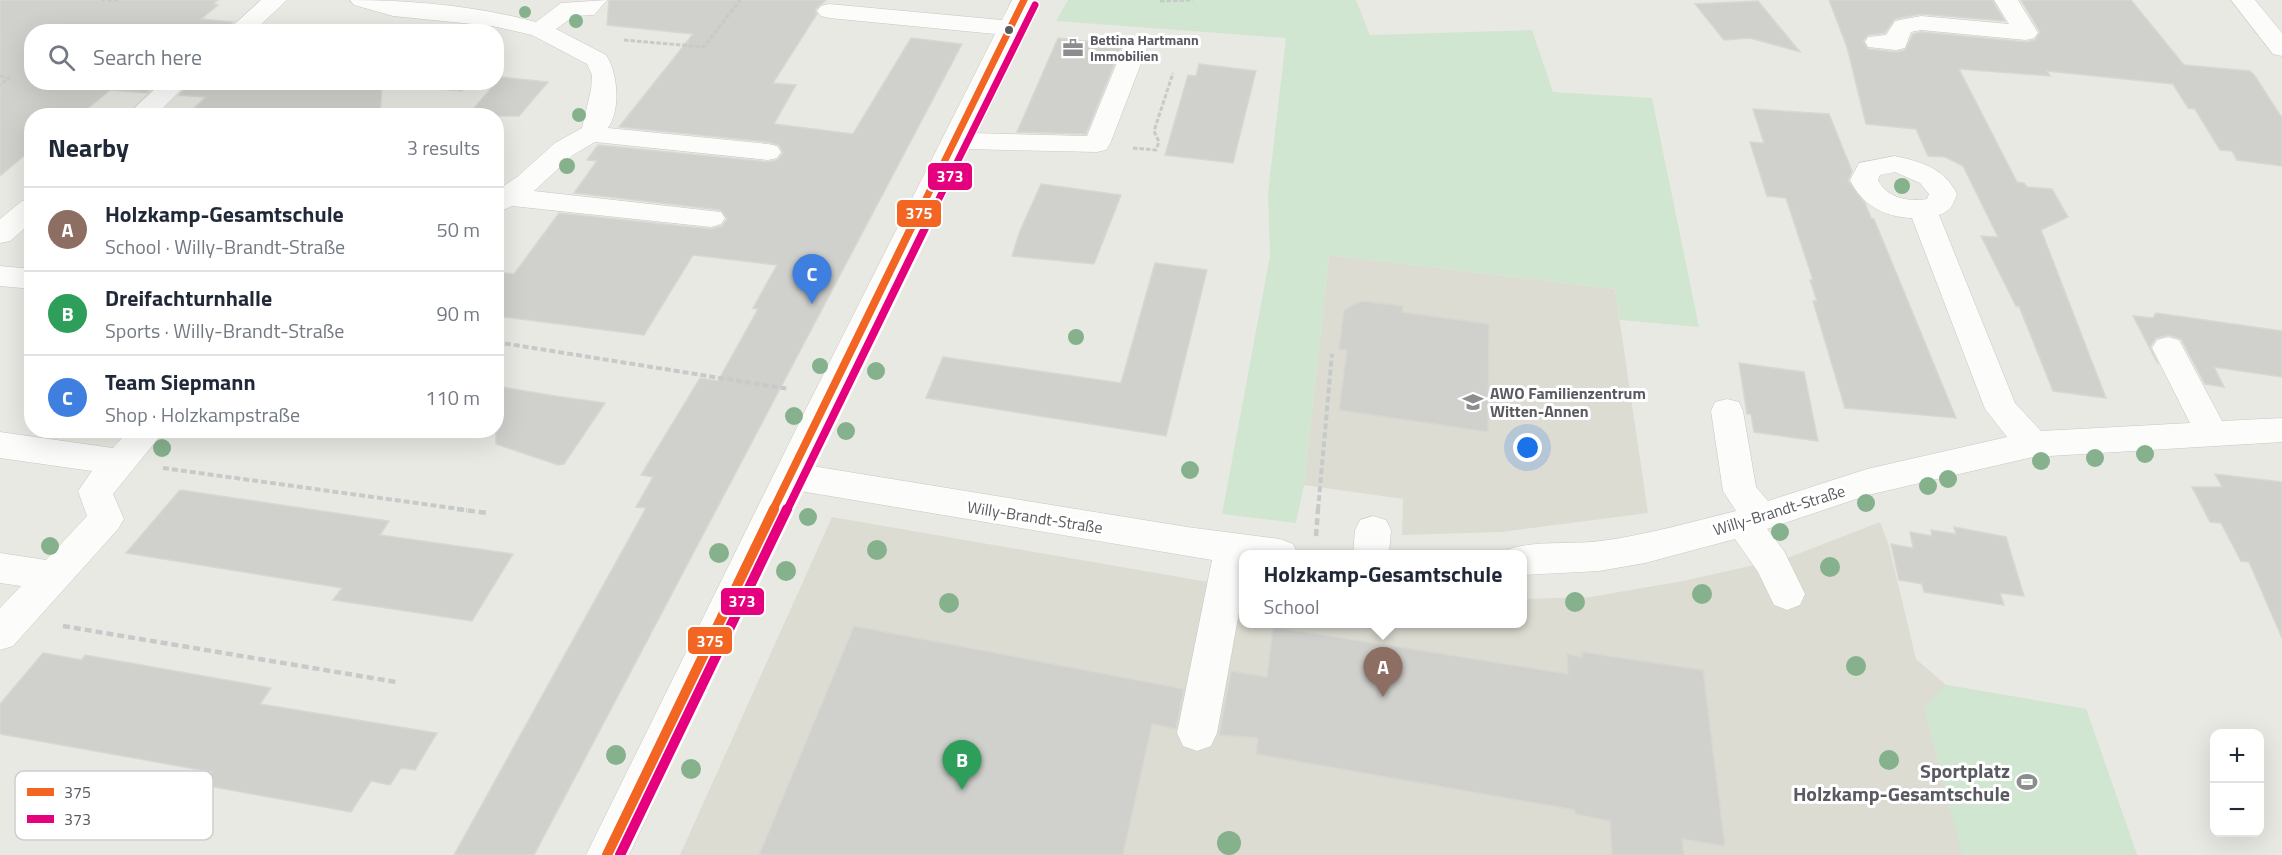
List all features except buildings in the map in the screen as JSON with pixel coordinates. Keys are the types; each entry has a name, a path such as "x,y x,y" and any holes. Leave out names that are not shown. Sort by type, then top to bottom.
{"street":[{"path":"247,24 275,0"},
{"path":"362,0 393,9 492,19 540,30 597,60 604,75 595,129"},
{"path":"540,30 569,8 586,10 595,0"},
{"path":"1877,42 1896,43 1903,26 1921,23 2026,33 2006,0"},
{"path":"2243,0 2282,48"},
{"path":"607,855 829,395 1017,14 829,11"},
{"path":"954,141 1097,144 1135,48"},
{"path":"148,108 168,90"},
{"path":"504,198 564,149 595,129 770,146"},
{"path":"504,200 711,218"},
{"path":"1923,210 2001,409 2033,444"},
{"path":"0,234 24,214"},
{"path":"0,276 24,278"},
{"path":"2168,348 2220,435"},
{"path":"1727,411 1740,491 1787,594"},
{"name":"Willy-Brandt-Straße","path":"1527,560 1599,556 1645,548 1752,520 1867,482 2033,444 2282,430"},
{"path":"7,626 106,519 95,492 142,438"},
{"path":"0,445 121,462"},
{"name":"Willy-Brandt-Straße","path":"790,476 1240,550"},
{"path":"1197,733 1232,549"},
{"path":"0,568 53,576"}],"path":[{"path":"100,0 119,0"},
{"path":"624,40 704,47 740,0"},
{"path":"1160,1 1193,0"},
{"path":"1159,142 1154,131 1173,73"},
{"path":"0,76 9,78 0,85"},
{"path":"504,343 829,395"},
{"path":"1315,543 1332,354"},
{"path":"121,462 487,513"},
{"path":"7,626 396,682"}],"shaded area":[{"name":"AWO Familienzentrum Witten-Annen","path":"1329,255 1615,289 1648,513 1501,532 1402,535 1403,499 1304,485"},
{"path":"832,517 1239,587 1239,628 1527,628 1527,599 1590,597 1683,581 1790,557 1880,522 1889,546 1916,659 1946,685 2086,709 2137,855 680,855"}],"green space":[{"path":"1068,0 1356,0 1370,35 1532,30 1553,92 1652,98 1699,327 1620,320 1615,289 1329,255 1304,485 1296,523 1222,514 1270,256 1268,193 1286,38 1056,21"},
{"name":"Sportplatz Holzkamp-Gesamtschule","path":"1946,685 2086,709 2137,855 1962,855 1924,708"}],"transit line":[{"name":"375","path":"607,855 823,407 1024,0"},
{"name":"373","path":"620,855 834,412 1035,5"}],"place":[{"name":"Bettina Hartmann Immobilien","path":"1073,48"},
{"name":"Team Siepmann","path":"812,304"},
{"name":"AWO Familienzentrum Witten-Annen","path":"1473,402"},
{"name":"Holzkamp-Gesamtschule","path":"1383,697"},
{"name":"Sportplatz Holzkamp-Gesamtschule","path":"2027,782"},
{"name":"Dreifachturnhalle","path":"962,790"}]}
